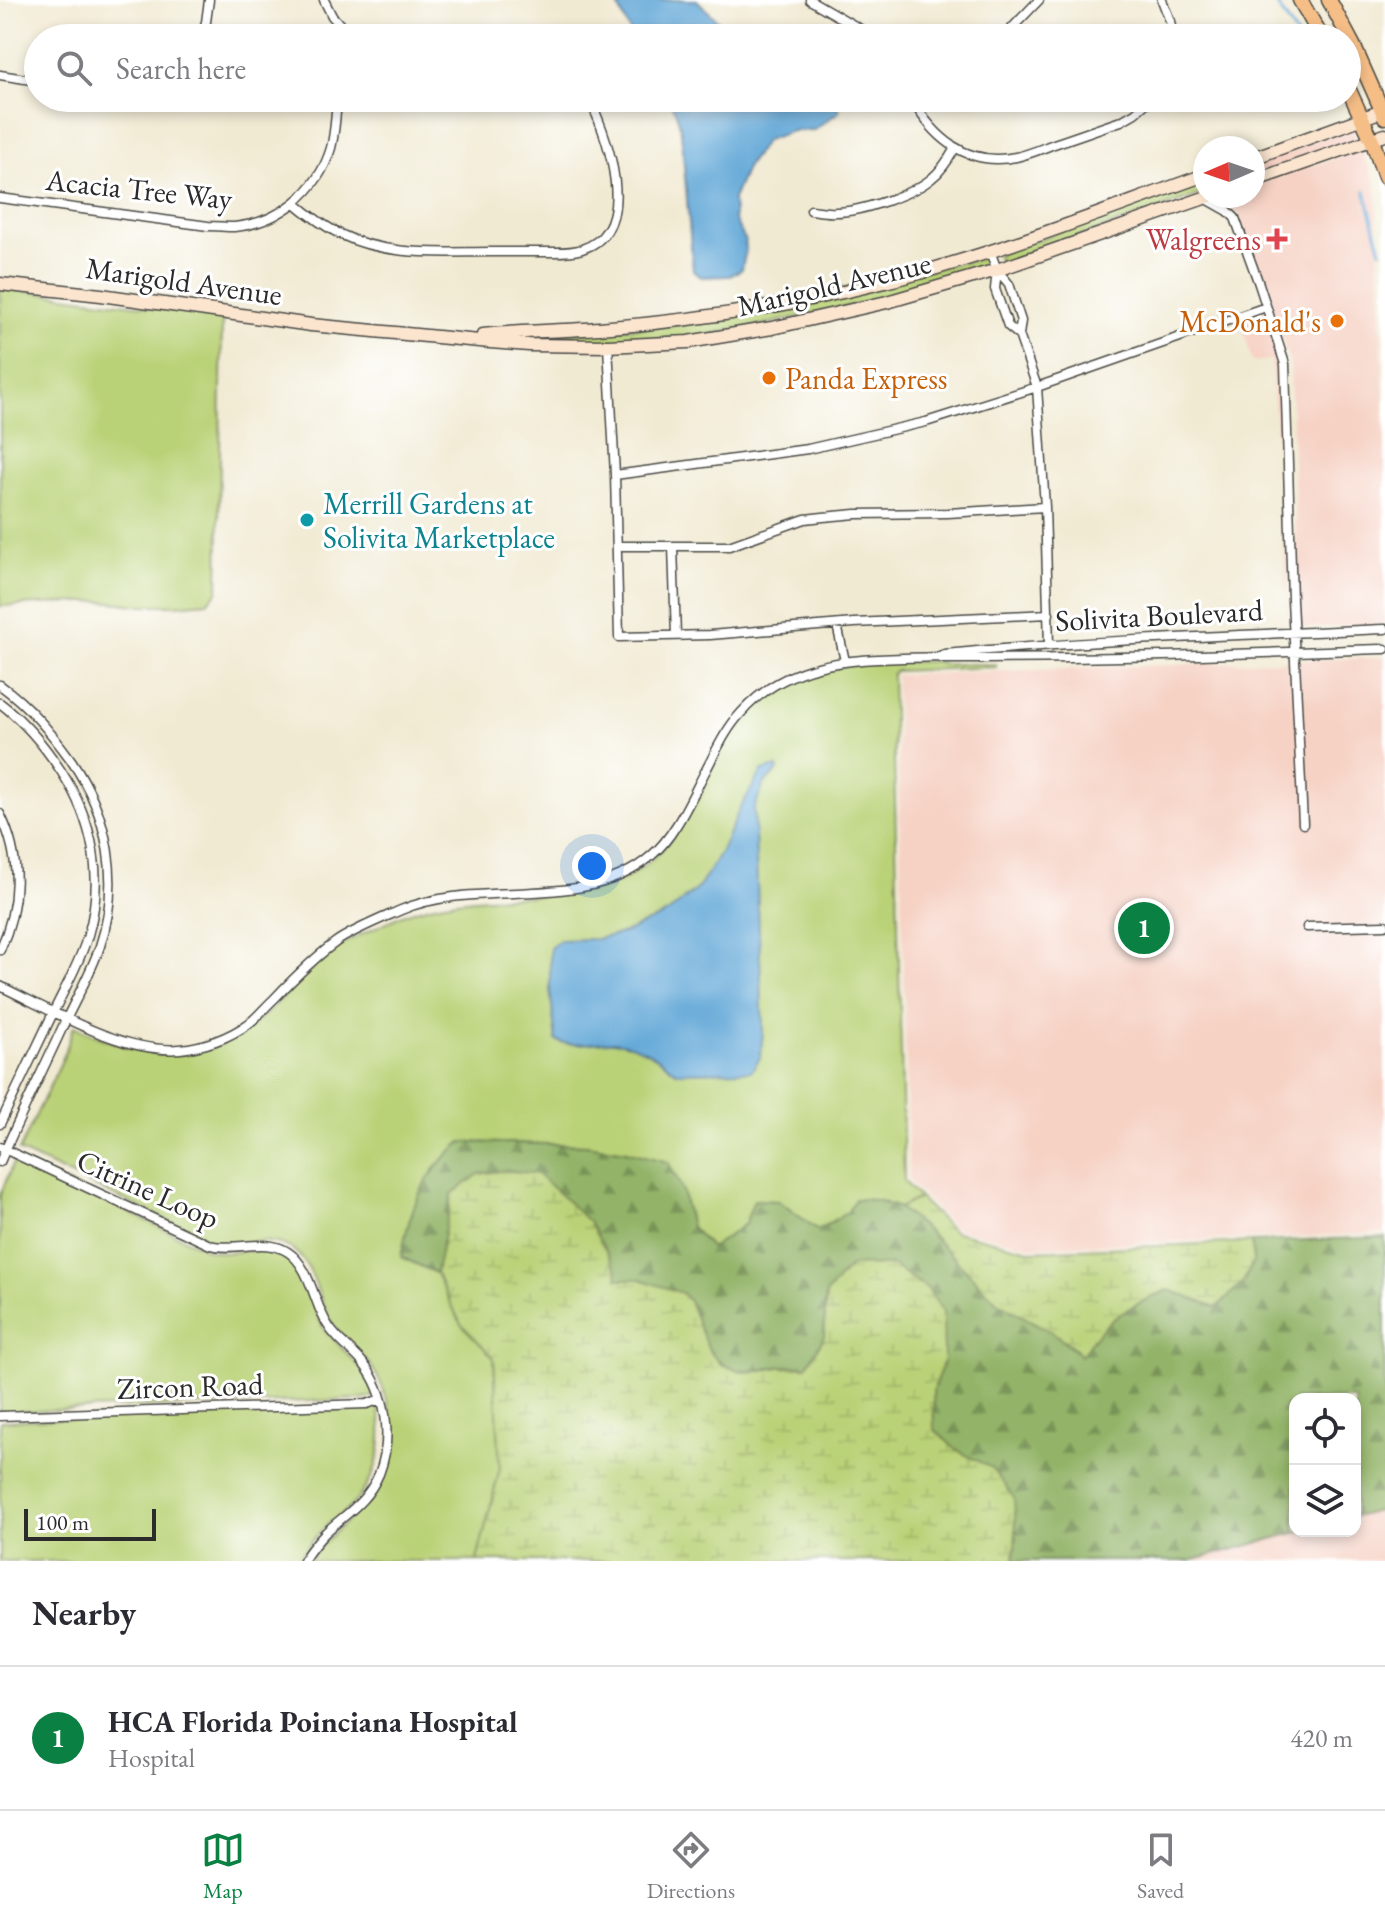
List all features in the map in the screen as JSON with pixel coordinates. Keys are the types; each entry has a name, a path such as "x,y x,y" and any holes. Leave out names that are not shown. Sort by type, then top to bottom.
{"main road":[{"path":"1300,0 1314,24"},
{"path":"1329,0 1342,24"},
{"path":"1265,154 1384,113 1361,63"},
{"path":"1360,112 1379,137 1385,177"},
{"path":"1265,177 1379,137"},
{"name":"Marigold Avenue","path":"456,337 685,320 882,283 990,251 1193,179"},
{"name":"Marigold Avenue","path":"0,284 311,325 529,345 608,346 688,342 772,328 887,302 997,270 1193,202"}],"street":[{"path":"205,24 209,0"},
{"path":"324,0 338,24"},
{"path":"810,0 852,24"},
{"path":"1016,24 1039,0"},
{"path":"1162,0 1171,24"},
{"path":"0,75 24,79"},
{"name":"Acacia Tree Way","path":"0,198 208,226 236,227 267,219 295,203 315,182 327,159 334,135 336,112"},
{"path":"295,203 341,234 388,249 476,252 565,252 583,249 600,239 608,228 615,214 617,198 607,148 594,112"},
{"path":"920,112 945,142 988,158 1020,156 1121,121 1136,112"},
{"path":"811,210 848,211 905,195 932,179 955,148"},
{"path":"1224,208 1235,218 1285,364 1303,824"},
{"path":"990,251 997,270 1009,284 1021,321 1019,335 1037,387 1045,507 1049,645"},
{"path":"997,270 995,289 1008,326 1019,335"},
{"path":"615,475 808,449 926,422 1037,387 1266,307"},
{"path":"608,346 619,637 710,635 1049,614"},
{"path":"617,546 729,546 805,519 823,517 1045,507"},
{"path":"673,546 676,636"},
{"path":"837,625 845,661"},
{"name":"Solivita Boulevard","path":"0,986 113,1040 146,1048 179,1049 211,1043 248,1024 337,941 404,909 443,898 587,887 624,874 652,855 678,822 741,713 773,685 803,670 845,661 937,657 958,652 1049,645 1385,629"},
{"name":"Solivita Boulevard","path":"937,657 1019,659 1385,649"},
{"path":"0,685 43,723 77,770 96,806 107,844 110,884 104,934 93,962 3,1148 0,1162"},
{"path":"0,703 34,734 80,805 92,840 96,886 91,923 79,960 0,1124"},
{"path":"0,814 12,846 16,882 11,922 0,950"},
{"path":"1307,927 1385,925"},
{"name":"Citrine Loop","path":"3,1148 210,1245 223,1249 266,1245 289,1253 300,1264 328,1327 364,1364 374,1380 385,1413 387,1436 384,1459 368,1494 354,1510 328,1530 303,1561"},
{"name":"Zircon Road","path":"0,1416 367,1404 381,1399"}],"shaded area":[{"path":"1351,128 1357,140 1265,172 1265,159"},
{"path":"1361,149 1376,184 1385,435 1385,624 1299,628 1290,364 1240,217 1232,208 1265,208 1265,182"},
{"path":"1263,313 1280,365 1289,628 1271,360 1252,362 1241,321"},
{"path":"1385,657 1385,1233 1033,1247 954,1228 909,1181 896,675"},
{"path":"1385,1509 1385,1561 1190,1561 1289,1534 1289,1537 1361,1537 1361,1515"}],"green space":[{"path":"1193,184 1193,197 1000,264 997,254"},
{"path":"987,257 991,267 886,298 688,338 608,342 503,338 685,324"},
{"path":"0,288 222,316 218,591 207,602 136,605 103,601 0,606"},
{"path":"936,661 945,664 996,664 996,667 896,671 892,674 904,1181 919,1198 899,1208 876,1200 817,1230 778,1201 711,1249 691,1227 682,1189 668,1163 626,1151 586,1145 462,1142 401,1257 436,1273 461,1324 494,1358 500,1468 477,1561 309,1561 375,1492 388,1465 391,1420 377,1376 369,1363 335,1328 305,1262 290,1248 261,1241 212,1241 19,1151 63,1058 74,1026 142,1051 195,1052 232,1039 249,1028 340,945 400,916 439,904 580,892 621,881 664,848 688,814 732,732 765,697 787,683 834,668","holes":["777,767 778,771 764,784 754,809 763,1032 760,1058 676,1072 654,1056 631,1045 556,1041 550,989 550,948 561,940 596,939 624,933 668,913 700,886 721,851 740,808"]},
{"path":"462,1142 586,1145 668,1162 682,1189 691,1227 711,1248 745,1224 754,1200 778,1201 818,1230 848,1212 855,1199 876,1200 899,1208 927,1230 998,1303 1054,1333 1081,1355 1099,1332 1119,1315 1169,1290 1217,1307 1243,1282 1253,1263 1252,1242 1385,1237 1385,1509 1361,1515 1361,1393 1289,1393 1289,1534 1190,1561 1014,1561 1016,1531 1013,1498 992,1469 956,1450 934,1429 933,1391 944,1359 892,1265 850,1267 826,1294 824,1337 807,1366 752,1371 732,1369 713,1355 707,1346 689,1301 640,1279 618,1279 452,1194 436,1273 401,1257 420,1193 448,1154"},
{"path":"15,1159 208,1250 223,1253 266,1250 286,1257 296,1266 323,1328 360,1367 375,1396 366,1399 0,1412 0,1195"},
{"path":"508,1170 537,1174 589,1222 617,1270 618,1279 640,1279 682,1293 689,1301 709,1351 721,1364 741,1372 807,1366 824,1337 826,1294 850,1266 892,1265 928,1289 943,1312 944,1359 933,1391 934,1429 956,1450 992,1468 1014,1498 1014,1561 477,1561 500,1468 494,1358 461,1324 436,1273 452,1194 479,1174"},
{"path":"919,1198 953,1231 1033,1251 1252,1242 1253,1263 1243,1282 1217,1307 1169,1290 1142,1301 1108,1323 1081,1356 1054,1333 998,1303 927,1230 899,1208"},
{"path":"377,1405 380,1446 378,1460 367,1486 349,1508 317,1535 297,1561 0,1561 0,1421 367,1408"}],"water":[{"path":"619,0 697,0 721,24 626,24"},
{"path":"675,112 839,112 814,130 792,131 766,140 747,166 733,199 734,219 745,240 746,249 742,269 730,276 701,277 693,270"},
{"path":"777,767 778,770 764,784 754,809 763,1032 760,1058 751,1071 676,1072 654,1056 631,1045 556,1041 550,989 550,948 560,940 596,939 624,933 668,913 700,886 762,771"}],"waterway":[{"path":"1274,0 1289,24"},
{"path":"1365,191 1381,251"}],"place":[{"name":"Walgreens","path":"1277,239"},
{"name":"McDonald's","path":"1337,321"},
{"name":"Panda Express","path":"769,378"},
{"name":"Merrill Gardens at Solivita Marketplace","path":"307,520"},
{"name":"HCA Florida Poinciana Hospital","path":"1144,928"}]}
